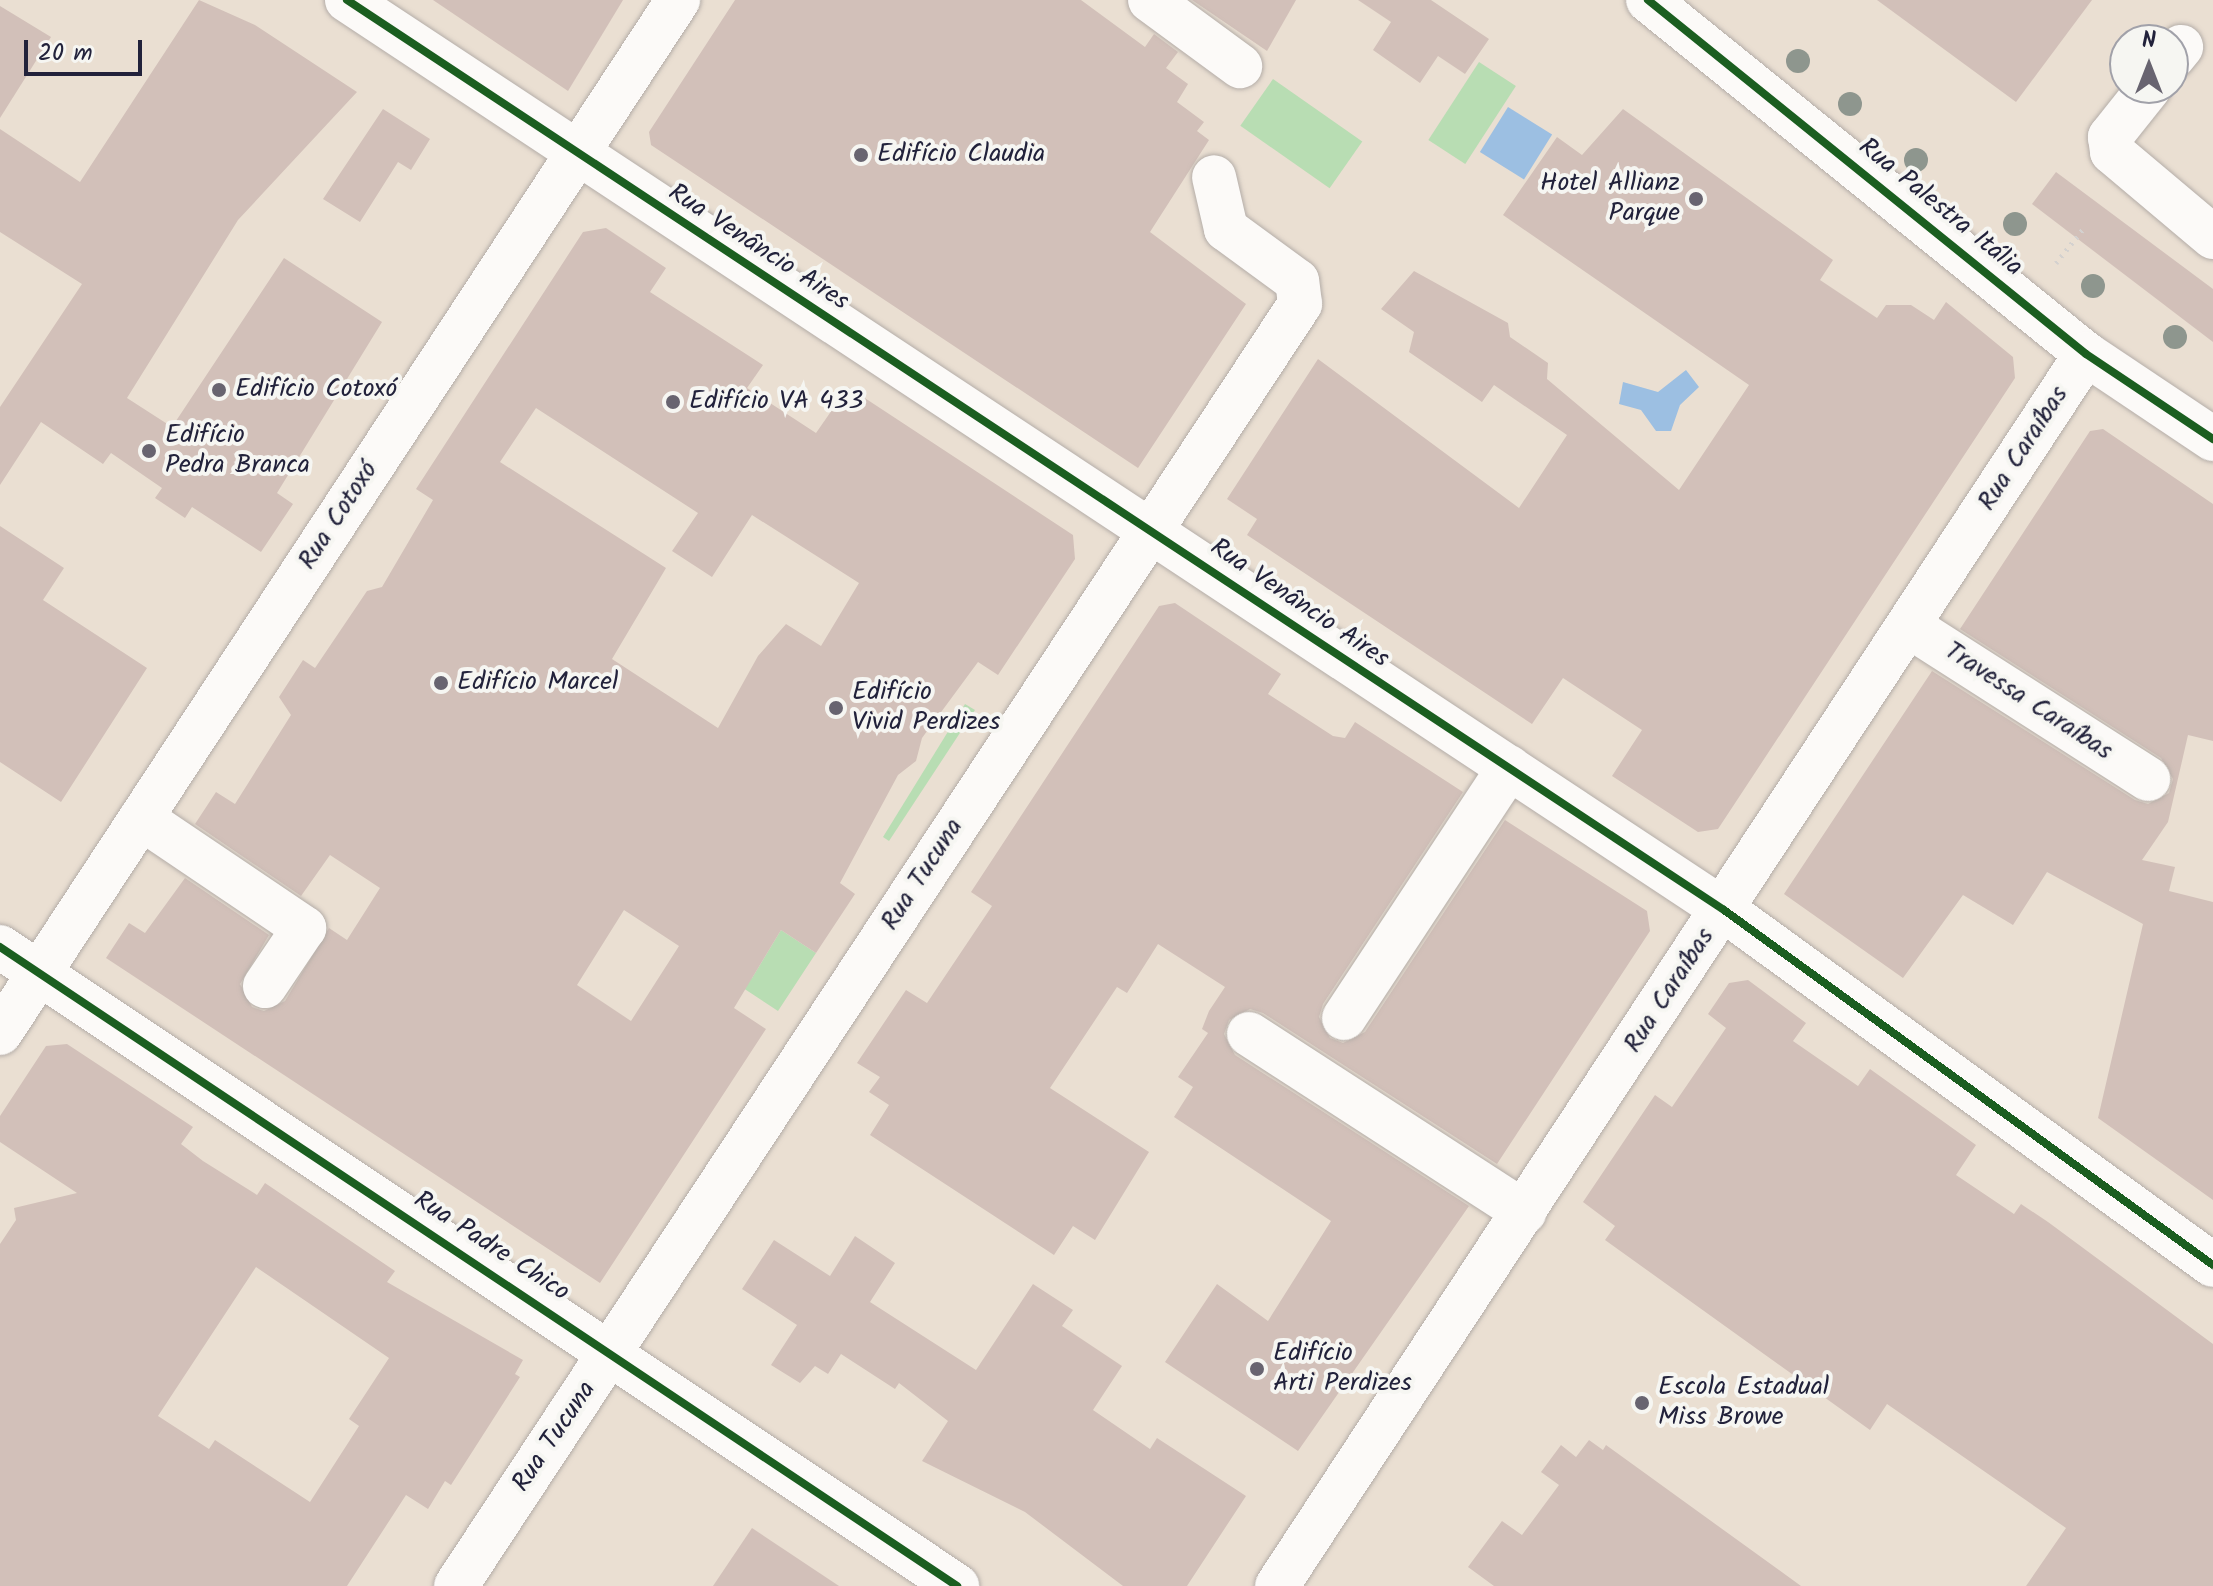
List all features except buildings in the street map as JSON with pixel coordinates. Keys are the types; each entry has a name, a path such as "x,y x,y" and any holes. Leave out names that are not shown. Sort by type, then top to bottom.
{"street":[{"name":"Rua Venâncio Aires","path":"347,0 1724,910 2213,1265"},
{"name":"Rua Cotoxó","path":"0,1033 678,0"},
{"path":"1150,0 1240,66"},
{"name":"Rua Palestra Itália","path":"1648,0 2086,354 2213,439"},
{"path":"2136,104 2110,137 2112,152 2213,237"},
{"name":"Rua Tucuna","path":"456,1586 1300,304 1297,281 1226,229 1214,177"},
{"name":"Rua Caraíbas","path":"1277,1586 1724,910 2086,354"},
{"name":"Travessa Caraíbas","path":"1909,626 2148,779"},
{"path":"1344,1018 1509,768"},
{"path":"141,818 304,928 265,986"},
{"name":"Rua Padre Chico","path":"0,947 613,1350 957,1586"},
{"path":"1249,1034 1524,1212"}],"path":[{"path":"2056,263 2083,229"}],"green space":[{"path":"1479,62 1516,86 1465,164 1428,140"},
{"path":"1273,79 1362,142 1330,188 1240,126"},
{"path":"965,704 975,710 889,841 883,837"},
{"path":"781,930 816,953 778,1011 734,982 752,978"}],"water":[{"path":"1508,107 1552,135 1524,180 1480,152"},
{"path":"1686,370 1699,387 1680,405 1671,431 1656,431 1641,410 1619,404 1623,382 1658,392"}],"cycle path":[{"path":"347,0 1724,910 2213,1265"},
{"path":"1648,0 2086,354 2213,439"},
{"path":"0,947 957,1586"}],"place":[{"name":"Edifício Claudia","path":"861,155"},
{"name":"Hotel Allianz Parque","path":"1696,199"},
{"name":"Edifício Cotoxó","path":"219,390"},
{"name":"Edifício VA 433","path":"673,402"},
{"name":"Edifício Pedra Branca","path":"149,451"},
{"name":"Edifício Marcel","path":"441,683"},
{"name":"Edifício Vivid Perdizes","path":"836,708"},
{"name":"Edifício Arti Perdizes","path":"1257,1369"},
{"name":"Escola Estadual Miss Browe","path":"1642,1403"}]}
